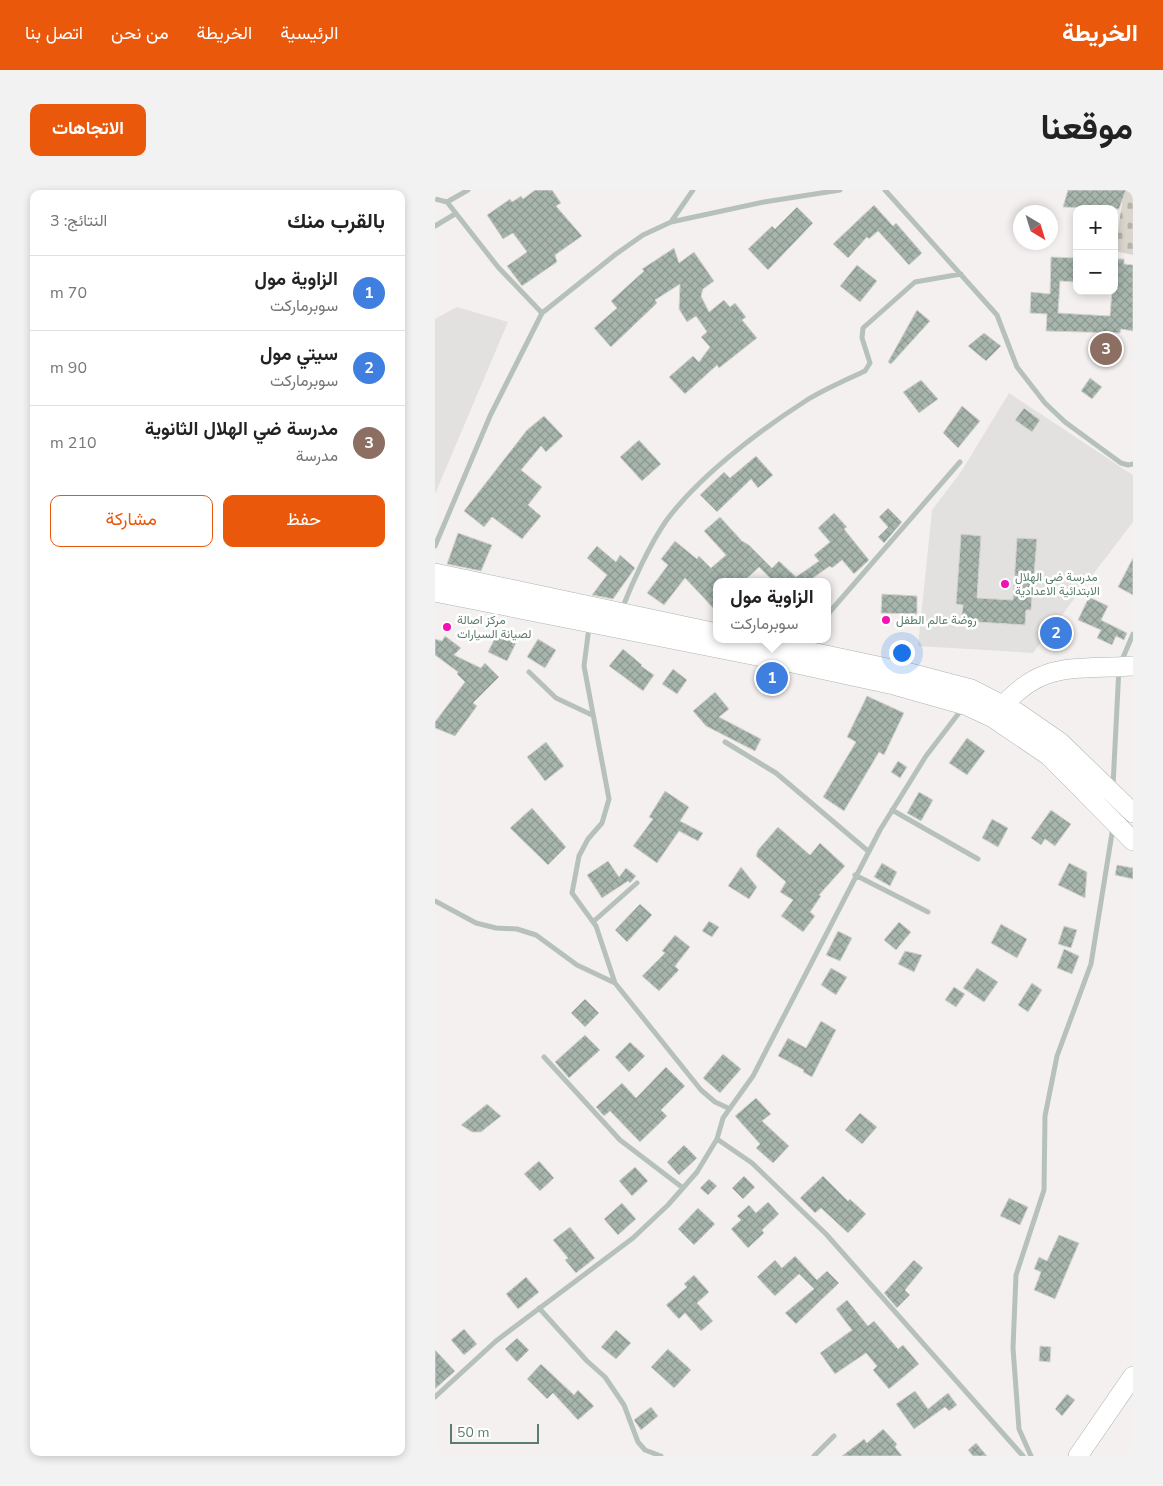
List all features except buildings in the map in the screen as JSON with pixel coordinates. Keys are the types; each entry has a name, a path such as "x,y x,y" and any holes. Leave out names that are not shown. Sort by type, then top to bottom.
{"main road":[{"path":"435,573 713,632"},
{"path":"435,592 590,625 783,661 894,685 950,691 971,689 1049,756 1133,841"},
{"path":"777,643 804,647 950,691 965,705 998,712 1039,726 1060,742 1133,813"},
{"path":"998,712 1028,682 1043,673 1058,670 1126,666"},
{"path":"1078,1456 1133,1376"}],"street":[{"path":"447,202 469,190"},
{"path":"671,222 693,190"},
{"path":"435,546 490,416 542,313 615,254 643,235 671,222 764,202 840,190"},
{"path":"885,190 997,315 1017,367 1045,403 1065,422 1121,463 1133,464"},
{"path":"435,199 447,202 498,267 542,313"},
{"path":"435,226 455,214"},
{"path":"620,613 629,590 665,522 689,493 719,466 807,400 865,371 870,363 862,338 863,328 915,282 961,274"},
{"path":"831,610 960,462"},
{"path":"590,625 583,660 609,799 603,823 588,840 579,856 572,888 574,897 593,921 615,983 701,1090 715,1102 728,1108"},
{"path":"1113,792 1126,666 1133,634"},
{"path":"529,672 556,698 592,715"},
{"path":"435,1397 496,1341 633,1238 683,1188 709,1155 728,1108 753,1076 855,875 891,810 927,756 965,705"},
{"path":"725,742 776,773 868,851"},
{"path":"891,810 977,859"},
{"path":"1031,1456 1019,1429 1013,1348 1016,1275 1044,1190 1045,1116 1057,1056 1091,964 1114,820"},
{"path":"855,875 928,912"},
{"path":"593,921 637,883"},
{"path":"435,901 476,923 496,928 517,929 536,935 577,965 615,983"},
{"path":"544,1057 620,1140 683,1188"},
{"path":"717,1139 752,1163 826,1234 1023,1456"},
{"path":"539,1308 587,1361 605,1377 624,1406 638,1442 645,1450 661,1456"},
{"path":"814,1456 835,1436"}],"shaded area":[{"path":"457,307 508,322 435,494 435,319"},
{"name":"مدرسة ضي الهلال الابتدائية الاعدادية","path":"1009,393 1133,475 1133,522 1033,653 918,646 932,510 961,472"}],"green space":[{"path":"1124,190 1133,190 1133,255 1118,252 1118,231"}],"place":[{"name":"مدرسة ضي الهلال الثانوية","path":"1106,349"},
{"name":"مدرسة ضي الهلال الابتدائية الاعدادية","path":"1005,584"},
{"name":"روضة عالم الطفل","path":"886,620"},
{"name":"مركز اصالة لصيانة السيارات","path":"447,627"},
{"name":"سيتي مول","path":"1056,633"},
{"name":"الزاوية مول","path":"772,678"}]}
